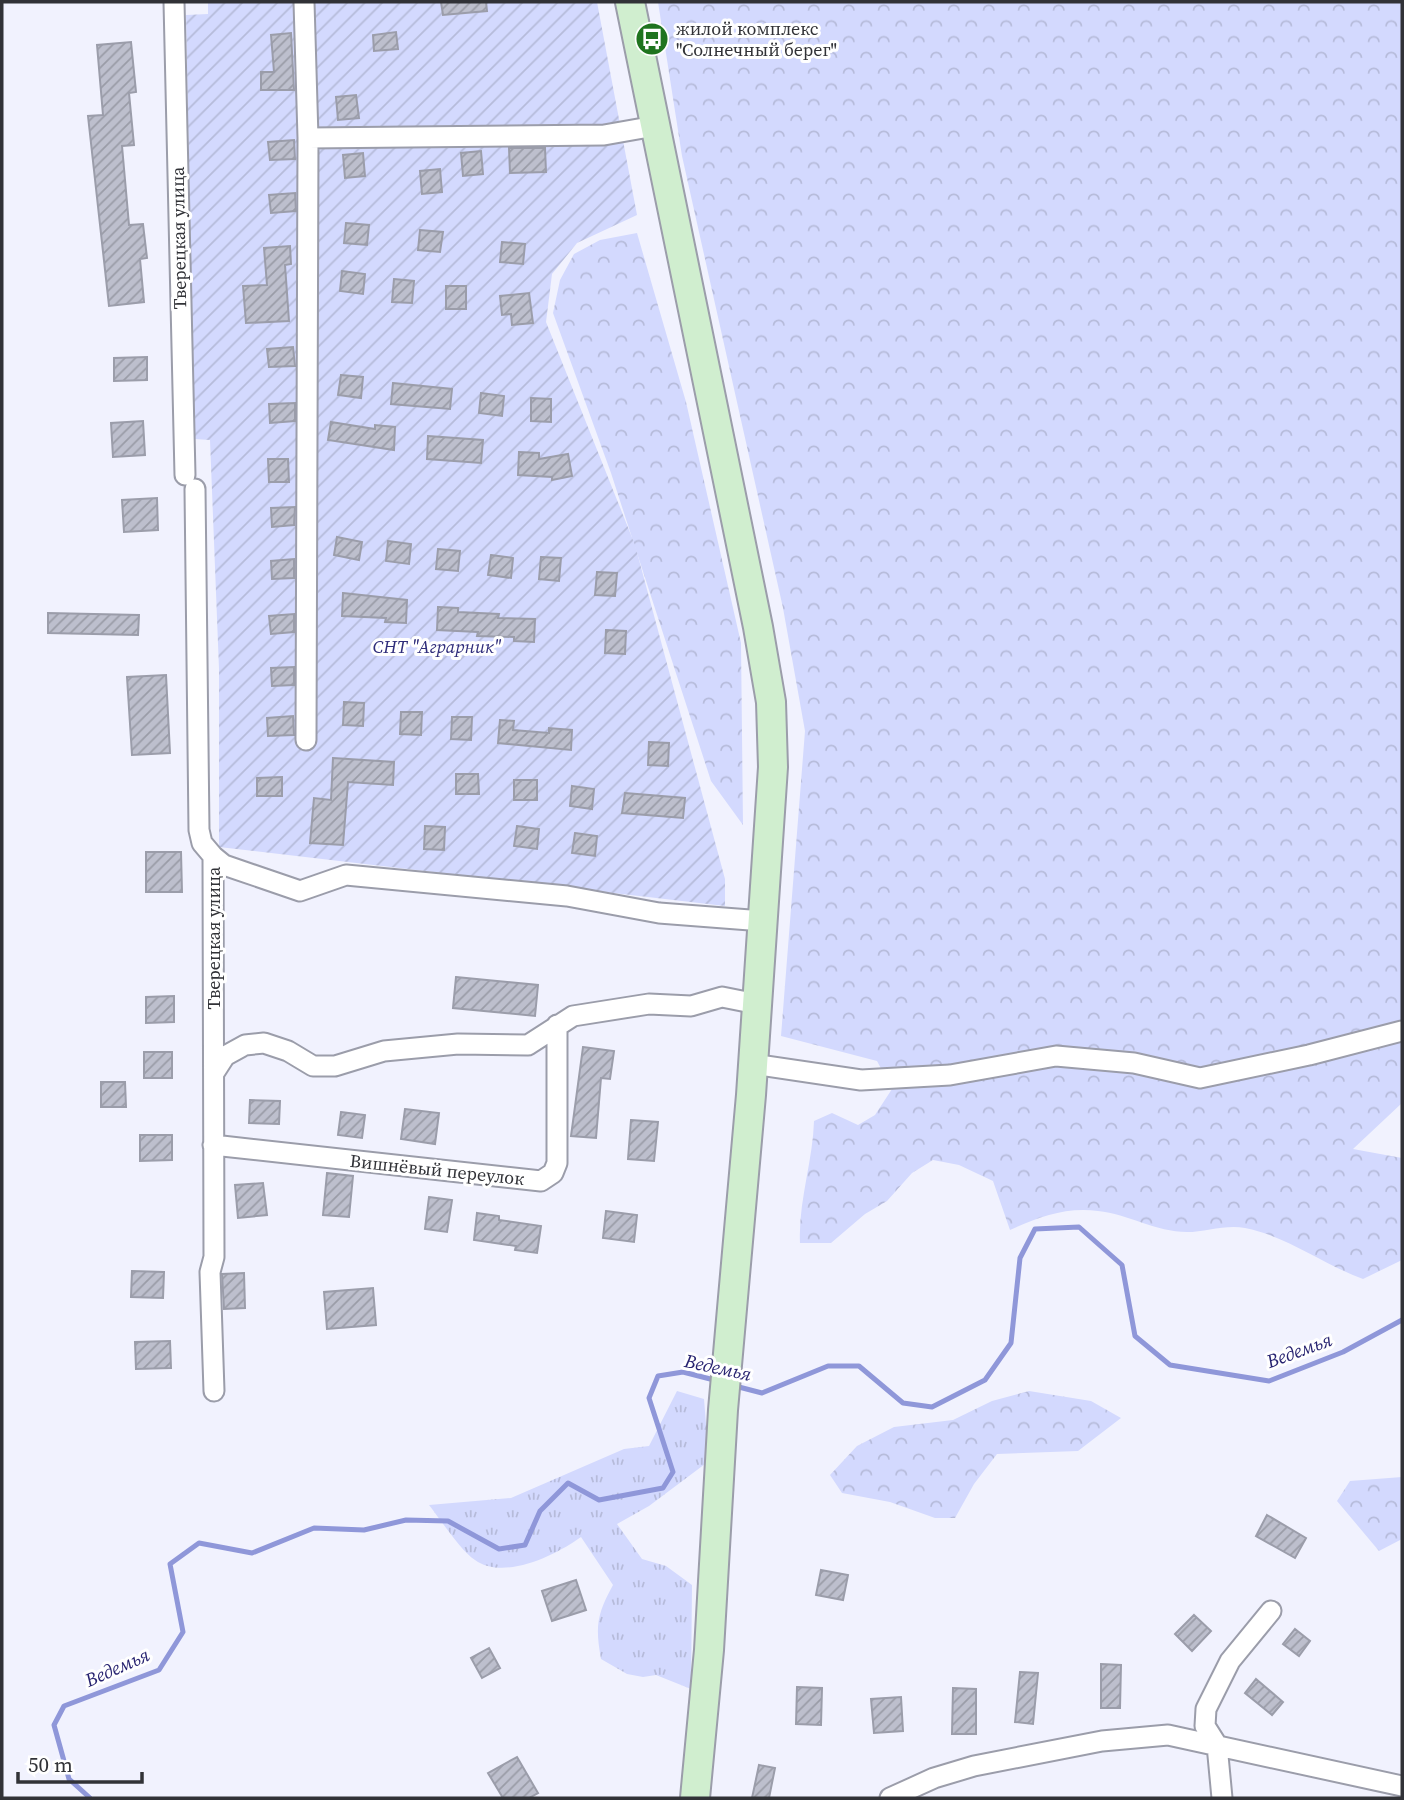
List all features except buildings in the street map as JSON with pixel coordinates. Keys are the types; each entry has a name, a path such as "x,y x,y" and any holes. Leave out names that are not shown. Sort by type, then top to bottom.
{"main road":[{"path":"630,2 769,686 774,750 753,1064 723,1410 709,1650 695,1798"}],"street":[{"name":"Тверецкая улица","path":"174,2 199,830 202,843 213,856 214,1257 210,1272 214,1391"},
{"path":"304,2 308,138 306,740"},
{"path":"308,138 604,135 654,126"},
{"path":"213,856 224,865 300,891 346,875 568,896 659,913 763,921"},
{"path":"214,1073 225,1056 245,1045 264,1043 288,1051 313,1066 335,1066 384,1051 458,1044 528,1045 573,1016 649,1004 691,1006 722,997 757,1004"},
{"name":"Вишнёвый переулок","path":"213,1146 541,1181 553,1173 557,1163 557,1025"},
{"path":"753,1064 861,1080 950,1075 1056,1056 1134,1063 1200,1078 1309,1055 1402,1031"},
{"path":"1222,1798 1217,1745 1205,1726 1206,1709 1230,1661 1271,1611"},
{"path":"890,1798 934,1778 974,1766 1102,1741 1168,1735 1402,1786"}],"green space":[{"name":"СНТ \"Аграрник\"","path":"208,2 597,2 637,215 577,243 552,274 546,322 635,545 725,879 725,906 219,847 219,669 210,440 194,439 186,15 208,14"},
{"path":"658,2 1402,2 1402,1103 1353,1149 1402,1158 1402,1260 1363,1279 1291,1244 1245,1228 1176,1231 1086,1210 1052,1214 1010,1230 993,1181 959,1165 933,1160 912,1173 887,1201 865,1214 831,1243 800,1243 801,1212 814,1121 832,1113 858,1125 875,1115 892,1089 877,1061 781,1036 805,731 783,608 682,156"},
{"path":"637,233 686,402 741,643 743,825 711,781 611,473 553,313 560,280 574,254 600,240"},
{"path":"677,1391 704,1399 709,1461 649,1506 617,1524 642,1559 666,1566 692,1585 691,1689 656,1675 643,1677 627,1674 601,1659 599,1620 613,1585 581,1537 530,1563 515,1567 487,1566 463,1549 429,1505 511,1498 624,1449 649,1446"},
{"path":"1029,1391 1091,1401 1121,1418 1078,1451 997,1454 974,1484 955,1518 935,1518 890,1502 842,1493 830,1475 857,1446 894,1427 953,1420 992,1401"},
{"path":"1402,1477 1402,1539 1379,1551 1337,1501 1350,1481"}],"waterway":[{"name":"Ведемья","path":"735,1386 762,1393 828,1366 859,1366 903,1403 932,1407 985,1380 1011,1343 1020,1258 1035,1229 1079,1227 1122,1265 1135,1336 1170,1365 1269,1381 1343,1352 1402,1320"},
{"name":"Ведемья","path":"90,1798 69,1779 54,1725 64,1706 159,1670 183,1632 170,1564 199,1543 252,1553 314,1528 364,1530 406,1520 448,1521 499,1549 525,1545 540,1511 568,1483 599,1500 663,1488 673,1472 649,1398 658,1376 683,1372 718,1381"}],"place":[{"name":"жилой комплекс \"Солнечный берег\"","path":"652,39"}]}
